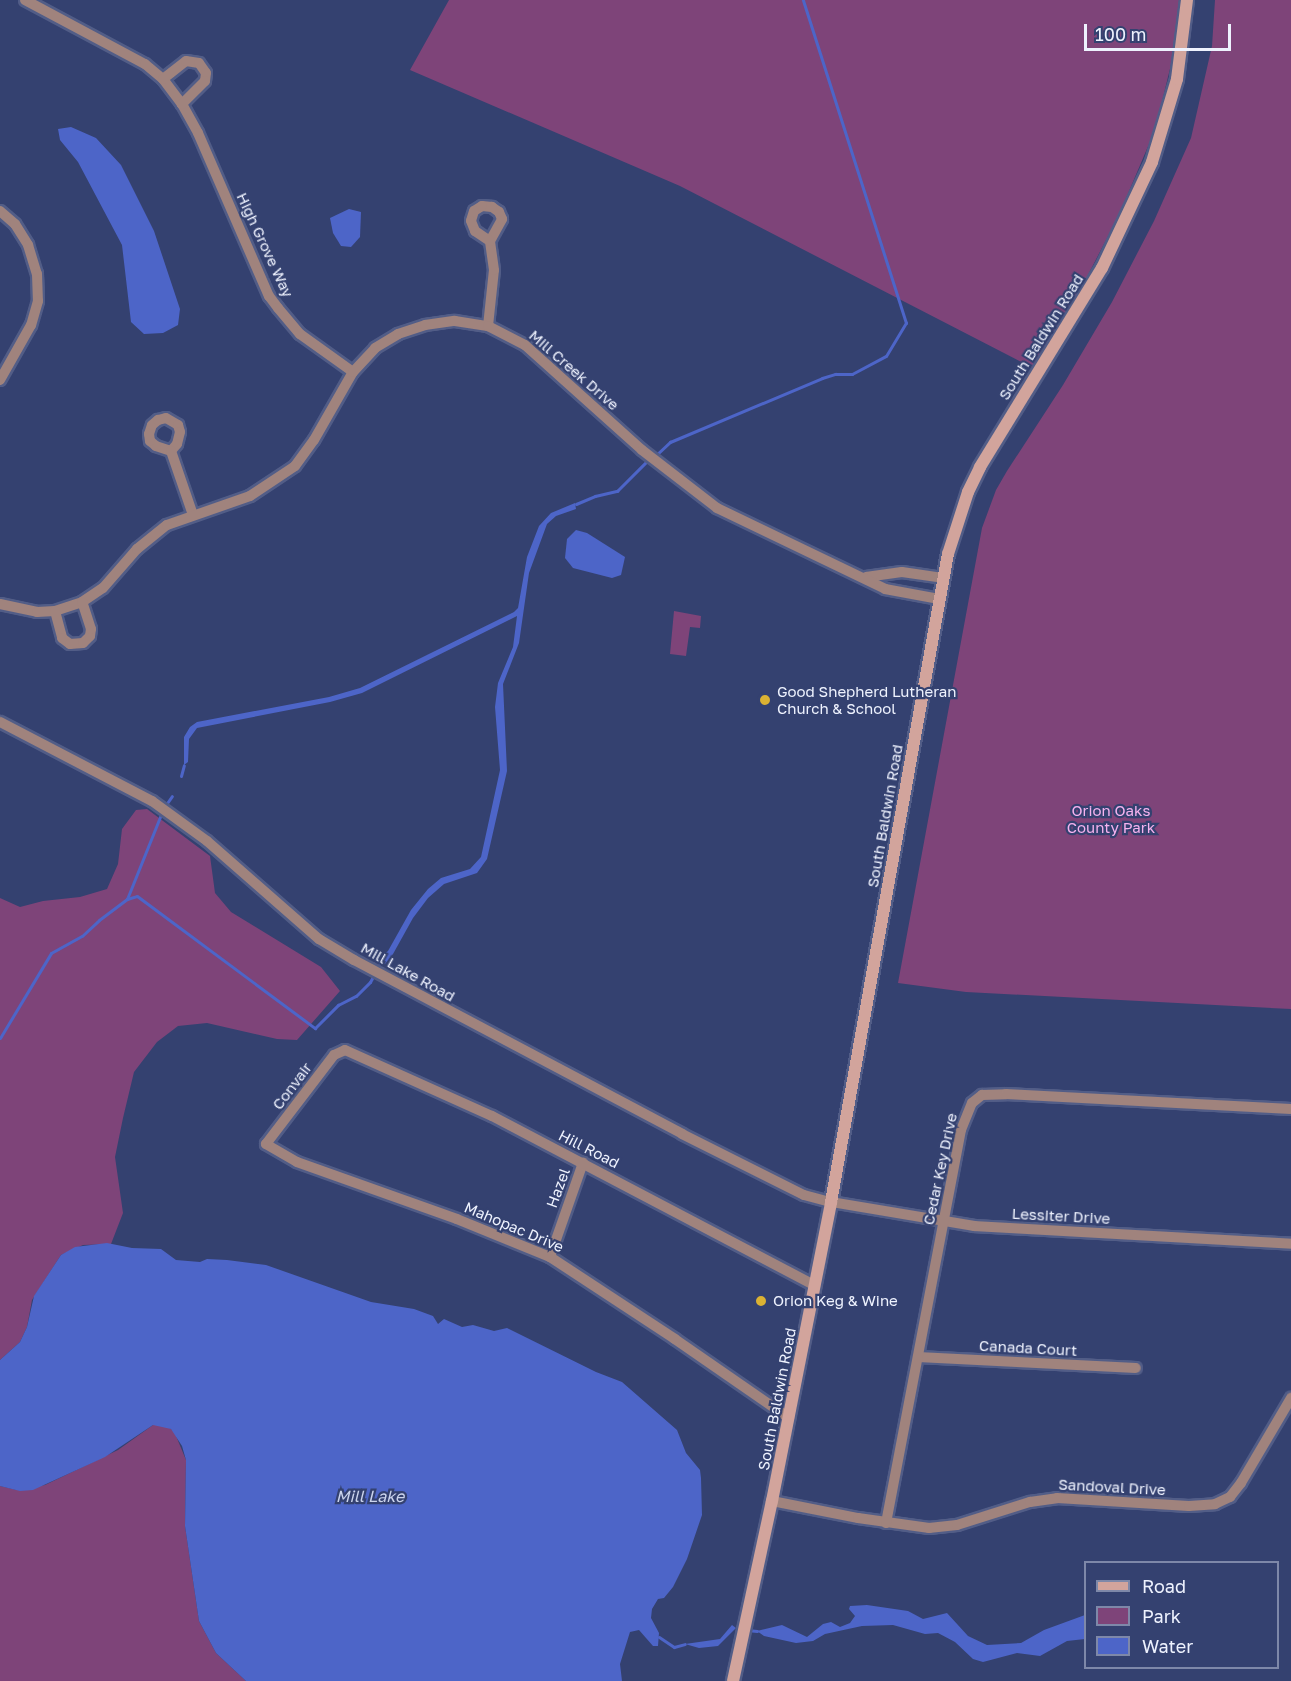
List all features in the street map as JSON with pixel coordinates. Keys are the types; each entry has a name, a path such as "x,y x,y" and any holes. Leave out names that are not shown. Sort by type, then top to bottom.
{"main road":[{"name":"South Baldwin Road","path":"733,1681 789,1418 831,1202 939,599 956,529 980,467 1102,268 1152,162 1177,79 1187,0"}],"street":[{"name":"High Grove Way","path":"25,0 145,64 163,79 182,104 198,133 269,296 300,334 353,372"},
{"path":"163,79 186,61 199,63 206,73 206,81 182,104"},
{"path":"0,211 15,224 28,245 37,274 38,301 31,325 0,380"},
{"path":"488,326 494,270 490,241"},
{"name":"Mill Creek Drive","path":"0,604 37,612 55,611 82,602 103,588 137,549 162,528 250,495 295,466 314,440 353,372 375,348 399,334 425,325 454,321 488,326 525,345 642,450 693,492 737,518 885,589 939,599"},
{"path":"171,451 193,515"},
{"path":"866,578 902,572 943,578"},
{"path":"55,611 62,638 70,644 83,643 90,636 91,628 82,602"},
{"name":"Mill Lake Road","path":"0,722 152,801 207,841 319,939 354,960 766,1177 804,1195 831,1202"},
{"name":"Convair","path":"266,1144 334,1055 345,1050"},
{"name":"Hill Road","path":"345,1050 492,1116 814,1285"},
{"name":"Cedar Key Drive","path":"886,1523 965,1115 972,1103 982,1095 1058,1096 1291,1109"},
{"name":"Mahopac Drive","path":"266,1144 297,1162 457,1219 550,1257 619,1300 789,1418"},
{"name":"Hazel","path":"550,1257 583,1163"},
{"name":"Lessiter Drive","path":"831,1202 981,1227 1291,1244"},
{"name":"Canada Court","path":"918,1357 1136,1368"},
{"name":"Sandoval Drive","path":"772,1501 886,1523 929,1528 957,1525 1030,1502 1057,1498 1189,1506 1215,1504 1230,1497 1241,1483 1291,1398"}],"green space":[{"path":"449,0 1180,0 1180,28 1155,130 1118,217 1077,296 1033,368 680,186 410,70"},
{"name":"Orion Oaks County Park","path":"1215,0 1291,0 1291,1009 966,992 898,983 982,528 996,490 1063,385 1112,302 1154,221 1191,138 1212,46"},
{"path":"674,611 701,616 700,628 690,627 686,656 670,654"},
{"path":"147,809 210,856 215,893 231,912 321,967 340,991 297,1040 277,1039 207,1023 178,1026 157,1042 134,1072 123,1118 115,1157 123,1213 111,1244 83,1245 61,1255 32,1300 27,1327 20,1342 0,1360 0,898 20,907 43,901 80,897 107,889 118,864 122,829 136,810"},
{"path":"153,1425 165,1425 174,1431 186,1460 185,1526 199,1621 216,1653 246,1681 0,1681 0,1486 17,1490 45,1485 118,1450"}],"water":[{"path":"71,127 96,138 121,165 154,231 180,309 178,325 163,333 144,334 131,322 122,245 78,162 60,140 58,129"},
{"path":"349,209 361,212 360,237 351,247 341,246 333,233 330,218"},
{"path":"575,503 576,509 556,516 547,524 529,573 519,643 503,684 507,771 487,859 477,873 444,884 428,898 413,918 393,954 385,964 379,965 378,959 388,951 411,910 428,889 441,878 470,869 481,857 500,770 495,707 498,683 513,647 517,616 362,693 330,702 197,728 189,739 188,762 184,765 184,737 190,727 197,722 329,697 360,688 514,612 518,608 527,557 539,526 551,513"},
{"path":"576,530 587,533 625,557 621,575 612,578 573,568 565,558 567,539"},
{"name":"Mill Lake","path":"107,1243 132,1248 161,1249 176,1260 200,1262 207,1259 227,1260 266,1265 371,1302 414,1309 433,1316 438,1324 444,1319 462,1327 473,1325 494,1331 507,1328 596,1372 622,1382 677,1430 686,1453 700,1470 702,1515 687,1559 673,1587 664,1598 658,1599 652,1609 651,1618 659,1633 658,1646 653,1646 639,1630 630,1632 620,1664 622,1681 246,1681 216,1653 199,1621 185,1526 186,1460 182,1446 171,1429 153,1425 105,1457 33,1490 20,1491 0,1486 0,1360 20,1342 27,1327 34,1296 61,1255 75,1247"},
{"path":"867,1605 908,1611 923,1619 947,1613 968,1636 987,1645 1021,1643 1044,1630 1084,1615 1084,1639 1067,1641 1040,1656 1017,1653 983,1662 973,1659 955,1642 938,1633 925,1634 893,1625 862,1626 825,1634 813,1641 796,1643 764,1636 757,1631 782,1625 807,1637 823,1624 831,1622 840,1627 850,1623 855,1616 849,1609 850,1606"},
{"path":"732,1625 736,1628 718,1646 699,1648 685,1644 720,1639"}],"waterway":[{"path":"655,456 670,442 822,378 835,374 852,374 886,356 906,323 803,0"},
{"path":"576,504 595,496 617,491 649,459"},
{"path":"181,776 184,765"},
{"path":"165,806 172,796"},
{"path":"127,899 162,812"},
{"path":"0,1038 51,953 82,936 127,899 137,896 315,1028 338,1005 356,996 370,982 379,965"},
{"path":"747,1630 757,1631"},
{"path":"659,1637 674,1647 685,1644"}],"place":[{"name":"Good Shepherd Lutheran Church & School","path":"765,700"},
{"name":"Orion Keg & Wine","path":"761,1301"}]}
